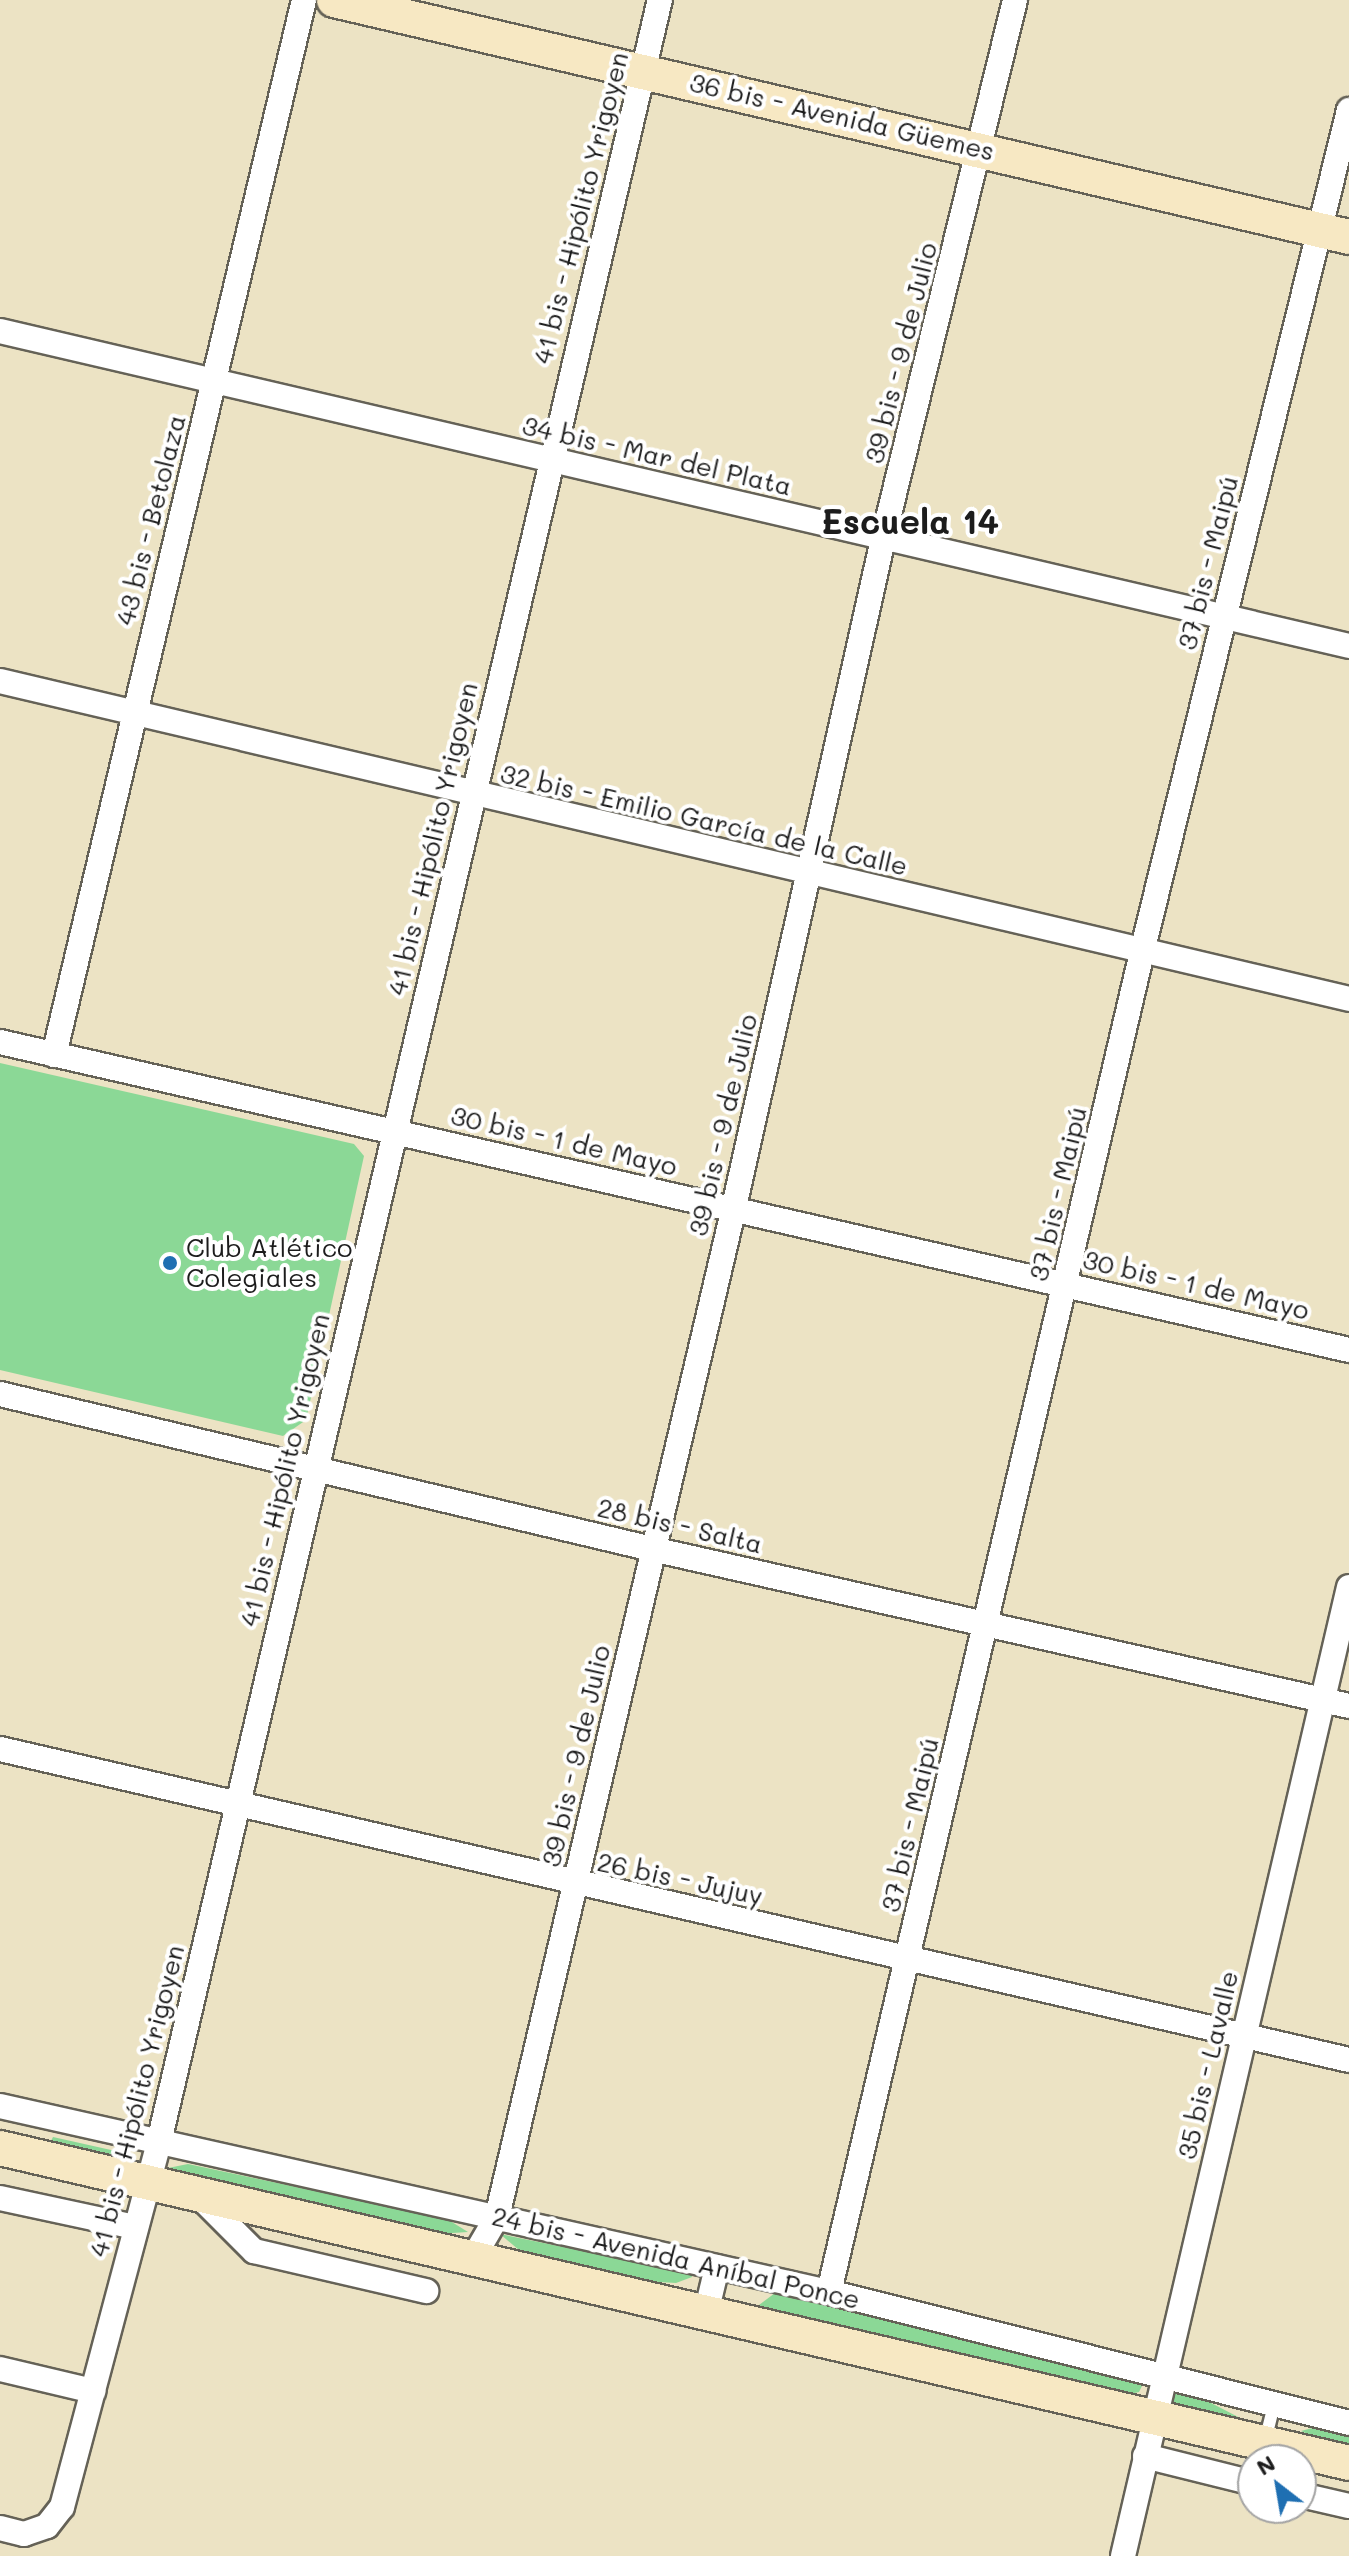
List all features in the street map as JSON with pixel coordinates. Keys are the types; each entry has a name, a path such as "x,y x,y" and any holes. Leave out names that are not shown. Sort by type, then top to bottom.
{"main road":[{"name":"36 bis - Avenida Güemes","path":"334,0 1334,233"},
{"name":"24 bis - Avenida Aníbal Ponce","path":"0,2148 707,2309 1155,2421 1259,2444"},
{"name":"24 bis - Avenida Aníbal Ponce","path":"1317,2456 1349,2463"}],"street":[{"name":"43 bis - Betolaza","path":"54,1055 132,712 215,382 304,0"},
{"name":"41 bis - Hipólito Yrigoyen","path":"0,2528 24,2534 47,2526 62,2507 145,2182 159,2142 549,461 660,0"},
{"name":"39 bis - 9 de Julio","path":"473,2258 497,2217 734,1207 884,535 981,149 1015,0"},
{"name":"37 bis - Maipú","path":"829,2292 1223,617 1334,233 1349,110"},
{"name":"34 bis - Mar del Plata","path":"0,331 1349,646"},
{"name":"32 bis - Emilio García de la Calle","path":"0,681 472,796 1143,948 1349,999"},
{"name":"30 bis - 1 de Mayo","path":"0,1042 734,1207 1349,1350"},
{"name":"28 bis - Salta","path":"0,1394 314,1466 652,1549 986,1621 1349,1706"},
{"name":"35 bis - Lavalle","path":"1123,2556 1349,1587"},
{"name":"26 bis - Jujuy","path":"0,1749 575,1885 909,1957 1349,2060"},
{"name":"24 bis - Avenida Aníbal Ponce","path":"0,2106 829,2292 1349,2423"},
{"path":"197,2194 254,2251 426,2291"},
{"path":"0,2198 135,2227"},
{"path":"707,2309 717,2267"},
{"path":"0,2369 93,2391"},
{"path":"1145,2456 1237,2479"},
{"path":"1317,2499 1349,2506"}],"lane":[{"path":"1264,2444 1274,2404"}],"green space":[{"name":"Club Atlético Colegiales","path":"0,1063 354,1144 364,1156 306,1420 283,1436 0,1370"},
{"path":"53,2137 120,2152 118,2163 48,2147"},
{"path":"188,2164 447,2219 468,2232 421,2235 181,2179 168,2168"},
{"path":"500,2234 691,2273 692,2277 676,2283 643,2281 525,2255"},
{"path":"775,2293 1132,2378 1142,2386 1139,2392 1115,2397 755,2308"},
{"path":"1176,2390 1186,2390 1244,2420 1233,2422 1175,2406 1171,2396"},
{"path":"1316,2427 1349,2435 1349,2453 1301,2431"}],"place":[{"name":"Club Atlético Colegiales","path":"170,1263"}],"district":[{"name":"Escuela 14","path":"910,521"}]}
